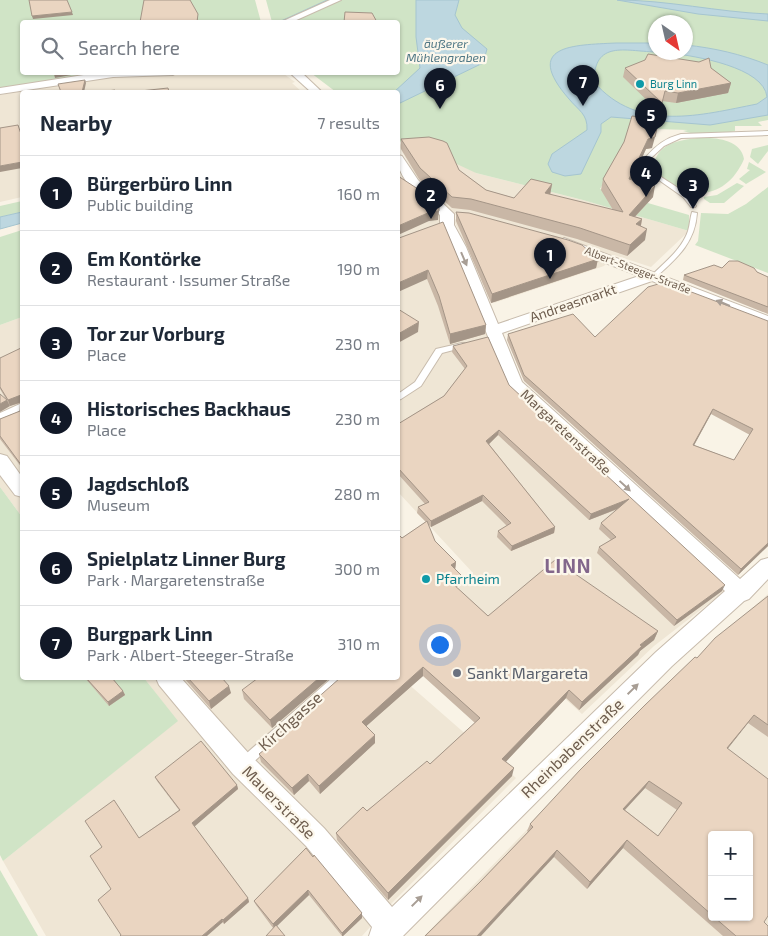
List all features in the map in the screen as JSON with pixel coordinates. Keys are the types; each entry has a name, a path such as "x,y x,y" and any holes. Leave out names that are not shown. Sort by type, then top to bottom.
{"street":[{"path":"291,20 337,0"},
{"path":"0,91 104,75"},
{"path":"297,75 315,90"},
{"name":"Margaretenstraße","path":"400,162 413,182 448,220 490,335 515,385 740,593"},
{"name":"Albert-Steeger-Straße","path":"548,236 768,322"},
{"name":"Andreasmarkt","path":"490,335 654,276"},
{"path":"0,420 20,410"},
{"path":"0,460 20,487"},
{"name":"Rheinbabenstraße","path":"387,932 664,659 768,566"},
{"name":"Mauerstraße","path":"170,680 242,764 315,836 387,932"}],"lane":[{"path":"693,206 687,197 649,171 648,158 655,149 669,139 681,136 768,132"},
{"path":"654,276 682,249 692,233 694,214"},
{"path":"400,396 418,384 439,351 466,344"},
{"name":"Kirchgasse","path":"242,764 337,680"}],"shaded area":[{"path":"285,75 295,82 292,83 300,90 26,90 79,80 121,76"},
{"path":"20,91 20,197 0,202 0,95"},
{"path":"400,144 443,148 476,173 583,200 689,231 651,267 614,255 604,266 494,303 454,221 458,217 415,176 400,148"},
{"path":"400,175 440,219 455,247 506,386 725,591 654,646 582,714 486,627 453,593 473,573 400,494"},
{"path":"20,318 20,514 0,487 0,325"},
{"path":"768,594 768,936 424,936 671,681"},
{"path":"400,677 516,778 391,904 362,936 46,936 3,861 177,721 146,680 400,680"}],"green space":[{"path":"0,0 255,0 260,20 20,20 20,75 80,75 0,88"},
{"path":"266,0 768,0 768,120 758,122 762,126 735,126 735,131 731,132 694,134 683,131 688,130 656,129 621,152 600,189 689,215 689,231 583,200 476,173 414,144 400,141 400,90 333,90 314,75 400,75 400,20 271,20"},
{"path":"697,138 718,139 732,143 742,152 744,159 731,179 723,186 705,193 694,193 672,185 661,177 654,166 659,153 670,144"},
{"path":"768,145 768,151 758,164 750,157 752,149"},
{"path":"749,162 766,172 746,184 739,179 750,170 747,169"},
{"path":"737,183 744,186 724,203 710,203 704,199 704,197 717,195"},
{"path":"768,187 768,273 695,245 698,241 701,213 728,214 746,204"},
{"path":"20,201 20,212 0,217 0,206"},
{"path":"20,231 20,318 0,325 0,237"},
{"path":"0,487 20,514 20,680 146,680 178,721 3,861 0,855"},
{"path":"0,870 38,936 0,936"}],"water":[{"name":"äußerer Mühlengraben","path":"416,0 459,0 455,15 462,28 487,49 483,63 400,103 400,90 396,90 420,68 416,37"},
{"path":"617,0 655,2 768,14 768,21 698,14"},
{"path":"648,43 648,52 623,50 605,54 599,59 595,69 594,82 611,98 630,108 650,114 671,116 714,112 757,104 767,97 763,87 754,78 742,71 711,60 693,57 693,46 727,52 768,65 768,115 710,125 611,117 601,124 601,132 581,174 565,176 552,172 548,164 552,154 587,130 587,125 584,116 556,81 550,68 552,58 559,51 584,45"},
{"path":"20,212 20,224 0,229 0,217"}],"building":[{"path":"29,0 67,0 72,12 32,16"},
{"path":"144,0 190,0 198,14 197,20 140,20"},
{"path":"345,12 372,13 376,20 344,20"},
{"path":"648,54 648,60 699,62 709,58 711,68 731,83 678,93 665,91 662,103 625,68 645,60"},
{"path":"85,80 82,90 60,90 58,84"},
{"path":"168,88 168,90 150,90"},
{"path":"632,116 659,119 655,137 648,139 629,179 655,186 629,215 642,219 636,224 647,229 630,245 580,228 471,199 452,197 420,168 401,139 429,137 447,143 459,170 486,190 514,198 531,179 552,184 545,193 623,212 603,179 624,142"},
{"path":"18,125 20,131 20,162 0,166 0,128"},
{"path":"400,177 421,191 439,207 439,211 430,212 400,225"},
{"path":"456,212 469,213 568,240 582,245 598,259 492,294"},
{"path":"443,222 486,325 450,334 439,296 428,270 400,282 400,237"},
{"path":"729,261 738,261 768,277 768,307 684,275 714,265 722,268"},
{"path":"665,282 768,321 768,543 741,569 524,375 508,334 573,314 595,337 648,287","holes":["713,409 753,429 734,460 693,445"]},
{"path":"400,310 419,322 400,333"},
{"path":"488,337 509,385 725,585 677,620 599,547 616,537 601,523 629,499 591,514 499,430 486,441 555,527 512,546 498,531 511,523 483,495 431,521 418,507 429,502 400,470 400,423 444,396 467,366 453,346"},
{"path":"20,348 20,395 8,400 0,387 0,358"},
{"path":"0,394 7,400 0,404"},
{"path":"20,411 20,463 0,436 0,419"},
{"path":"427,521 435,541 456,562 451,565 461,575 452,583 488,616 555,560 658,631 640,645 642,646 582,702 569,690 502,759 514,768 388,893 336,833 363,807 367,811 427,761 430,764 480,718 423,667 362,722 375,735 319,786 308,774 292,788 259,754 284,734 280,731 338,680 400,680 400,536 402,538"},
{"path":"768,596 768,725 754,715 727,748 768,779 768,916 764,922 768,926 768,936 736,936 719,921 753,921 753,831 708,831 708,911 627,840 590,882 557,850 477,936 425,936 533,827 530,824 580,770 695,657 697,658 715,638","holes":["649,781 682,803 658,836 623,809"]},
{"path":"88,680 114,680 123,691 108,702"},
{"path":"190,680 224,680 229,686 209,701"},
{"path":"255,680 317,680 270,720 242,690"},
{"path":"201,741 237,785 192,823 248,898 202,936 120,936 98,900 111,889 90,856 102,847 85,821 114,800 139,838 180,810 155,777"},
{"path":"306,848 362,913 342,933 308,890 273,924 254,901"},
{"path":"276,925 285,936 266,936"}],"waterway":[{"path":"284,20 329,0"}],"place":[{"name":"Burg Linn","path":"640,84"},
{"name":"Burgpark Linn","path":"583,106"},
{"name":"Spielplatz Linner Burg","path":"440,109"},
{"name":"Jagdschloß","path":"651,139"},
{"name":"Historisches Backhaus","path":"646,197"},
{"name":"Tor zur Vorburg","path":"693,209"},
{"name":"Em Kontörke","path":"431,219"},
{"name":"Bürgerbüro Linn","path":"550,279"},
{"name":"Pfarrheim","path":"426,579"},
{"name":"Sankt Margareta","path":"457,673"}],"district":[{"name":"LINN","path":"568,566"}]}
